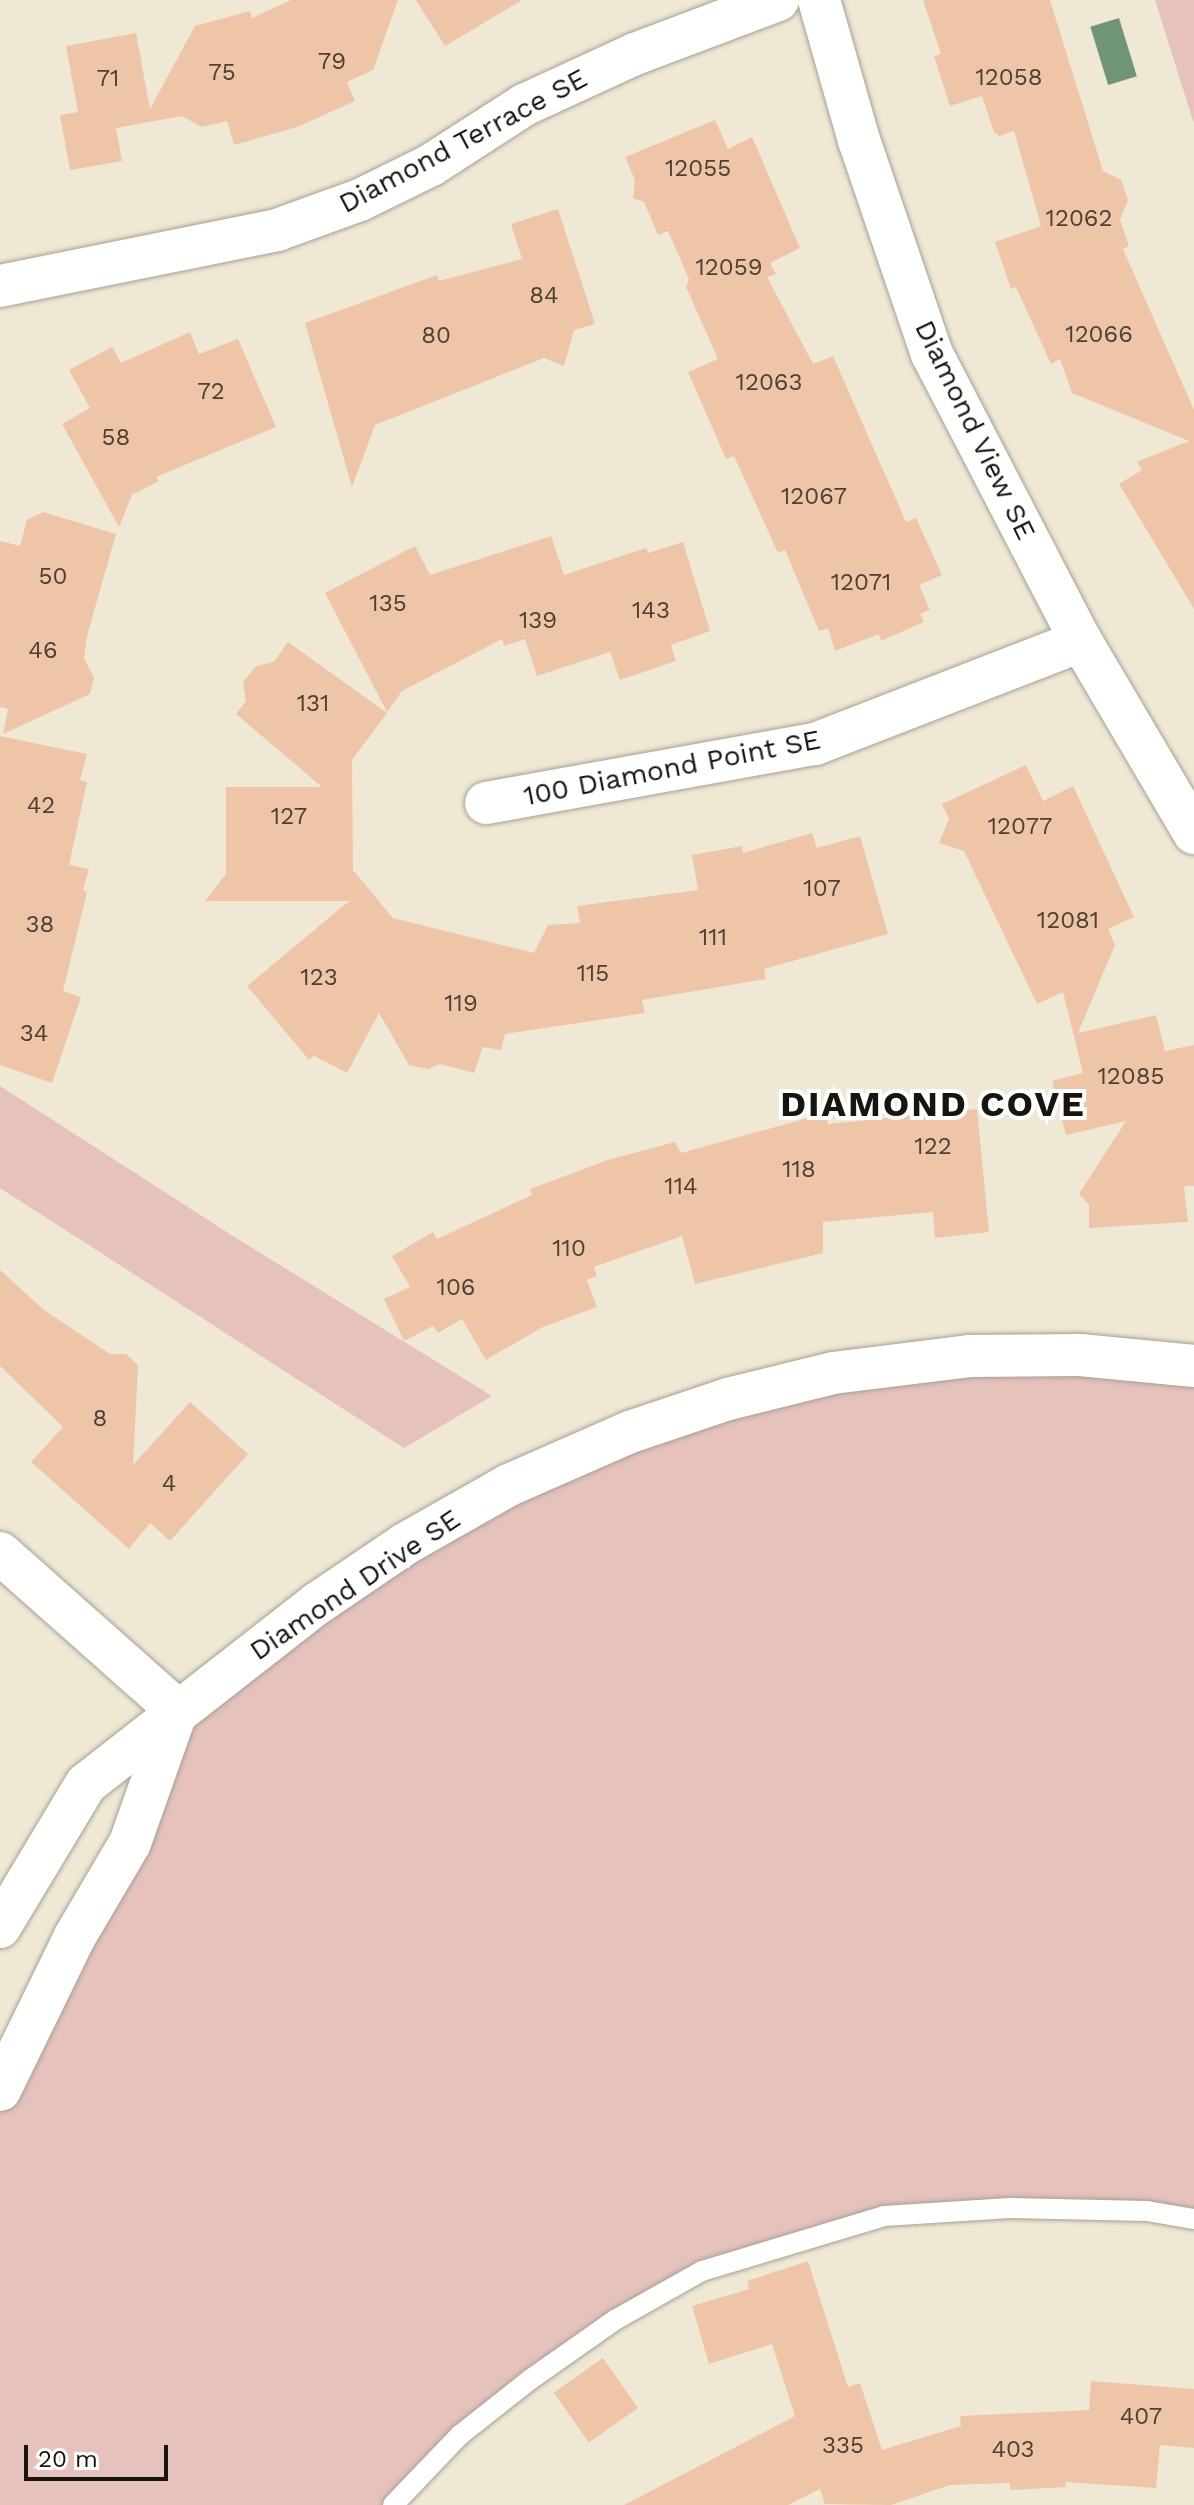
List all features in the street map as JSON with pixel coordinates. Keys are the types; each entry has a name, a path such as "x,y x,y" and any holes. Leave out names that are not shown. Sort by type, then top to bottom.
{"street":[{"name":"Diamond Terrace SE","path":"0,286 277,230 360,200 431,165 537,99 635,54 778,0"},
{"name":"Diamond View SE","path":"819,0 859,140 932,354 1081,641 1194,833"},
{"name":"100 Diamond Point SE","path":"486,803 815,744 1081,641"},
{"name":"Diamond Drive SE","path":"0,1927 86,1784 177,1710 405,1544 509,1485 630,1432 833,1373 969,1356 1080,1355 1194,1366"},
{"path":"0,1553 177,1710 130,1843 74,1938 0,2090"}],"lane":[{"path":"393,2505 460,2435 531,2379 615,2320 702,2271 884,2216 1010,2208 1147,2211 1194,2219"}],"shaded area":[{"path":"1155,0 1194,0 1194,124"},
{"path":"1119,18 1137,76 1108,85 1090,27"},
{"path":"0,1086 233,1236 492,1396 404,1448 0,1188"},
{"path":"1194,1366 1194,2219 884,2216 702,2271 531,2379 393,2505 0,2505 0,2090 177,1710 405,1544 833,1373"}],"building":[{"path":"291,0 398,0 373,70 347,82 355,101 297,127 234,145 227,121 202,127 182,116 116,128 122,161 70,170 60,115 78,112 66,46 136,33 150,109 195,26 250,11 252,18"},
{"path":"416,0 522,0 445,46"},
{"path":"923,0 1050,0 1103,171 1121,180 1128,200 1120,220 1129,246 1123,249 1194,410 1194,609 1119,484 1142,470 1137,462 1189,441 1072,393 1060,359 1051,364 1016,287 1011,289 995,242 1041,226 1014,131 999,136 994,132 982,96 950,106 934,56 941,54"},
{"path":"715,120 728,149 752,137 800,248 770,263 776,274 767,277 813,364 833,356 906,522 916,518 942,575 919,585 930,610 920,614 924,622 881,641 879,634 835,651 828,628 819,631 785,550 778,553 734,456 726,459 688,372 718,359 686,287 689,279 668,231 658,235 644,202 633,198 635,180 625,157"},
{"path":"558,209 595,324 574,330 564,366 544,358 375,425 352,487 305,323 437,275 439,281 522,259 511,224"},
{"path":"190,332 199,354 238,339 276,427 156,477 159,481 132,495 119,527 62,424 90,408 69,370 112,347 121,363"},
{"path":"43,512 116,534 87,636 84,658 94,678 90,694 3,734 8,709 0,707 0,541 20,546 27,520"},
{"path":"551,536 564,575 646,548 648,553 683,542 710,631 671,645 676,661 620,680 610,652 537,676 525,639 504,646 502,639 402,691 387,712 325,593 415,546 430,575"},
{"path":"288,642 387,713 352,760 353,870 393,918 534,953 548,925 580,923 577,906 698,890 692,855 742,846 743,853 812,833 817,848 860,836 888,934 764,969 766,979 642,1000 645,1013 505,1034 501,1050 483,1047 474,1073 440,1064 428,1069 409,1065 379,1013 347,1073 314,1056 309,1060 247,986 349,901 205,901 226,874 226,787 322,787 236,714 246,701 243,682 256,666 274,662"},
{"path":"0,736 87,754 80,780 87,782 69,865 89,869 83,890 87,892 63,991 81,997 52,1083 0,1065"},
{"path":"1026,765 1043,801 1073,786 1134,917 1108,929 1115,945 1078,1033 1156,1015 1165,1051 1194,1045 1194,1186 1184,1186 1188,1222 1089,1228 1089,1205 1079,1194 1126,1121 1066,1135 1052,1081 1083,1073 1063,992 1037,1004 964,851 939,843 949,819 942,804"},
{"path":"977,1109 989,1232 935,1238 933,1212 823,1222 823,1253 695,1284 682,1236 594,1267 597,1276 587,1280 597,1307 543,1327 486,1360 462,1319 438,1333 433,1326 404,1341 384,1299 410,1287 392,1256 433,1232 437,1239 532,1195 530,1189 608,1160 675,1142 681,1153 826,1113 828,1124"},
{"path":"0,1270 44,1310 110,1354 126,1354 138,1365 133,1465 190,1402 248,1454 170,1541 150,1523 129,1549 31,1462 63,1427 0,1366"},
{"path":"808,2261 848,2387 860,2383 882,2450 961,2426 960,2416 1089,2410 1091,2381 1194,2389 1194,2448 1160,2445 1156,2488 1065,2482 1066,2487 1010,2490 1010,2483 950,2485 891,2505 825,2504 820,2489 788,2505 624,2505 795,2416 772,2344 709,2364 692,2306 749,2289 747,2281"},
{"path":"603,2358 638,2408 589,2442 554,2392"}],"district":[{"name":"DIAMOND COVE","path":"933,1105"}]}
